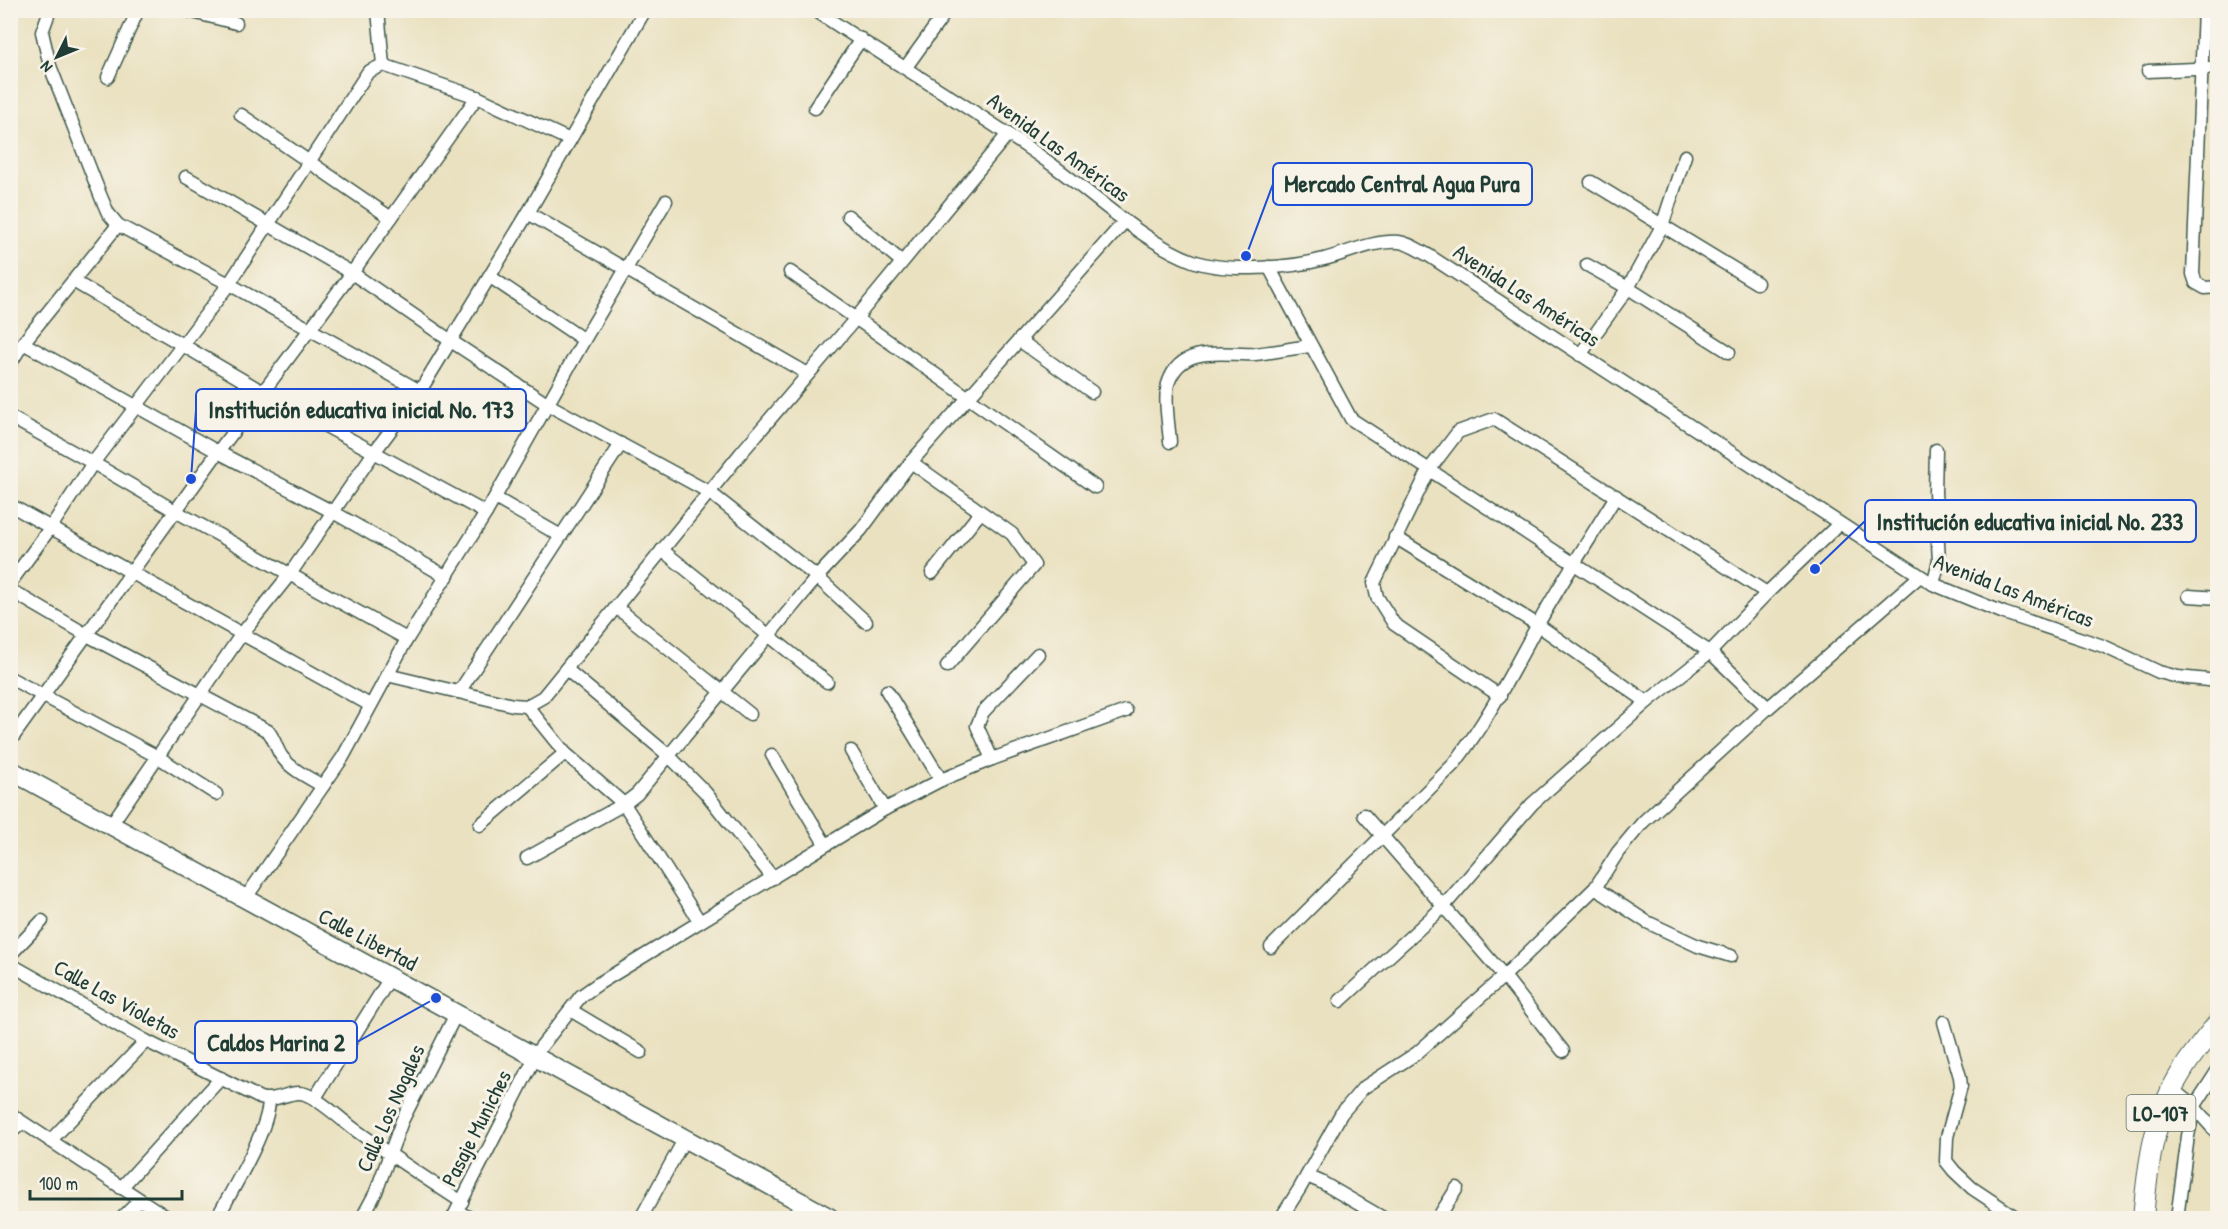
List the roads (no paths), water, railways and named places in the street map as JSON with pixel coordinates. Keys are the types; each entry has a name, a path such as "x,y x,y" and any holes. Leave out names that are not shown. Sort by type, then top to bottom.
{"main road":[{"name":"LO-107","path":"2143,1218 2151,1146 2161,1112 2184,1067 2217,1023"}],"street":[{"path":"50,10 42,32 50,66 101,197 108,213 118,225 420,391"},
{"path":"108,77 138,10"},
{"path":"185,10 236,23"},
{"path":"378,10 383,65"},
{"path":"110,826 241,635 290,574 375,451 420,391 528,213 645,10"},
{"name":"Avenida Las Américas","path":"815,10 829,14 861,39 971,108 1052,164 1125,221 1157,242 1194,261 1230,267 1269,267 1321,260 1377,244 1401,242 1428,255 1933,584 2004,613 2103,646 2159,672 2178,677 2217,681"},
{"path":"906,67 947,10"},
{"path":"2204,10 2193,274 2196,283 2205,288 2217,287"},
{"path":"815,108 861,39"},
{"path":"10,584 93,463 229,284 368,72 383,65 477,97 570,140"},
{"path":"2148,71 2217,68"},
{"path":"10,741 218,452 352,273 477,97"},
{"path":"241,115 391,218"},
{"path":"387,675 513,705 527,706 543,697 709,492 1008,134"},
{"path":"1580,355 1628,288 1662,226 1685,156"},
{"path":"186,177 352,273 547,404 709,492 817,577 866,622"},
{"path":"1591,183 1757,283"},
{"path":"245,899 343,757 407,639 495,498 547,404 666,201"},
{"path":"528,213 808,374"},
{"path":"848,216 902,262"},
{"path":"526,858 624,804 637,794 817,577 861,531 911,462 1125,221"},
{"path":"10,364 23,344 118,225"},
{"path":"1587,265 1628,288 1729,352"},
{"path":"1269,267 1351,419 1710,652 1768,708"},
{"path":"790,272 857,317 1095,487"},
{"path":"489,276 584,340"},
{"path":"73,281 263,392 486,513"},
{"path":"1019,340 1092,392"},
{"path":"23,344 218,452 333,512 447,577"},
{"path":"1170,441 1168,381 1180,365 1198,355 1215,352 1254,354 1311,346"},
{"path":"10,417 407,639"},
{"path":"1500,696 1394,624 1377,597 1374,583 1429,470 1458,432 1494,419 1767,593"},
{"path":"459,692 621,444"},
{"path":"1933,584 1939,561 1935,492 1936,450"},
{"path":"911,462 1012,534 1034,565 947,666"},
{"path":"1271,947 1454,764 1474,739 1538,625 1616,496"},
{"path":"495,498 561,536"},
{"path":"10,505 370,705"},
{"path":"932,573 980,513"},
{"path":"1340,1001 1444,906 1532,804 1647,702 1710,652 1839,524"},
{"path":"1395,537 1538,625 1647,702"},
{"path":"662,550 827,682"},
{"path":"1281,1218 1341,1114 1363,1088 1417,1053 1504,976 1594,888 1618,852 1643,822 1768,708 1920,576"},
{"path":"10,590 87,635 268,731 290,766 323,786"},
{"path":"2189,596 2217,598"},
{"path":"616,608 750,714"},
{"path":"992,759 977,726 983,712 1038,654"},
{"path":"566,669 668,755 705,792 772,878"},
{"path":"10,678 158,757 216,794"},
{"path":"887,691 941,780"},
{"path":"527,706 566,753 624,804 700,922"},
{"name":"Pasaje Muniches","path":"457,1211 540,1048 572,1011 581,996 885,809 941,780 992,759 1126,711"},
{"path":"851,751 885,809"},
{"path":"480,825 566,753"},
{"path":"772,755 825,844"},
{"name":"Calle Libertad","path":"10,770 830,1218"},
{"path":"1364,815 1504,976 1563,1051"},
{"path":"1594,888 1647,922 1698,946 1731,956"},
{"path":"10,955 42,921"},
{"name":"Calle Las Violetas","path":"10,964 146,1041 269,1100"},
{"path":"315,1098 390,978"},
{"path":"572,1011 641,1052"},
{"name":"Calle Los Nogales","path":"362,1218 376,1192 402,1121 456,1014"},
{"path":"1944,1022 1960,1077 1960,1086 1947,1137 1947,1161 1972,1188 2017,1218"},
{"path":"50,1141 146,1041"},
{"path":"2177,1218 2187,1136 2194,1107 2217,1071"},
{"path":"121,1188 221,1078"},
{"path":"2172,1089 2194,1107 2217,1134"},
{"path":"217,1218 243,1170 269,1113 269,1100 302,1092 315,1098 329,1111 390,1155 457,1211 470,1218"},
{"path":"10,1114 168,1218"},
{"path":"10,1133 22,1123"},
{"path":"642,1218 685,1138"},
{"path":"1307,1176 1383,1218"},
{"path":"1438,1218 1458,1188"},
{"path":"122,1218 140,1200"}],"place":[{"name":"Mercado Central Agua Pura","path":"1246,256"},
{"name":"Institución educativa inicial No. 173","path":"191,479"},
{"name":"Institución educativa inicial No. 233","path":"1815,569"},
{"name":"Caldos Marina 2","path":"436,998"}]}
